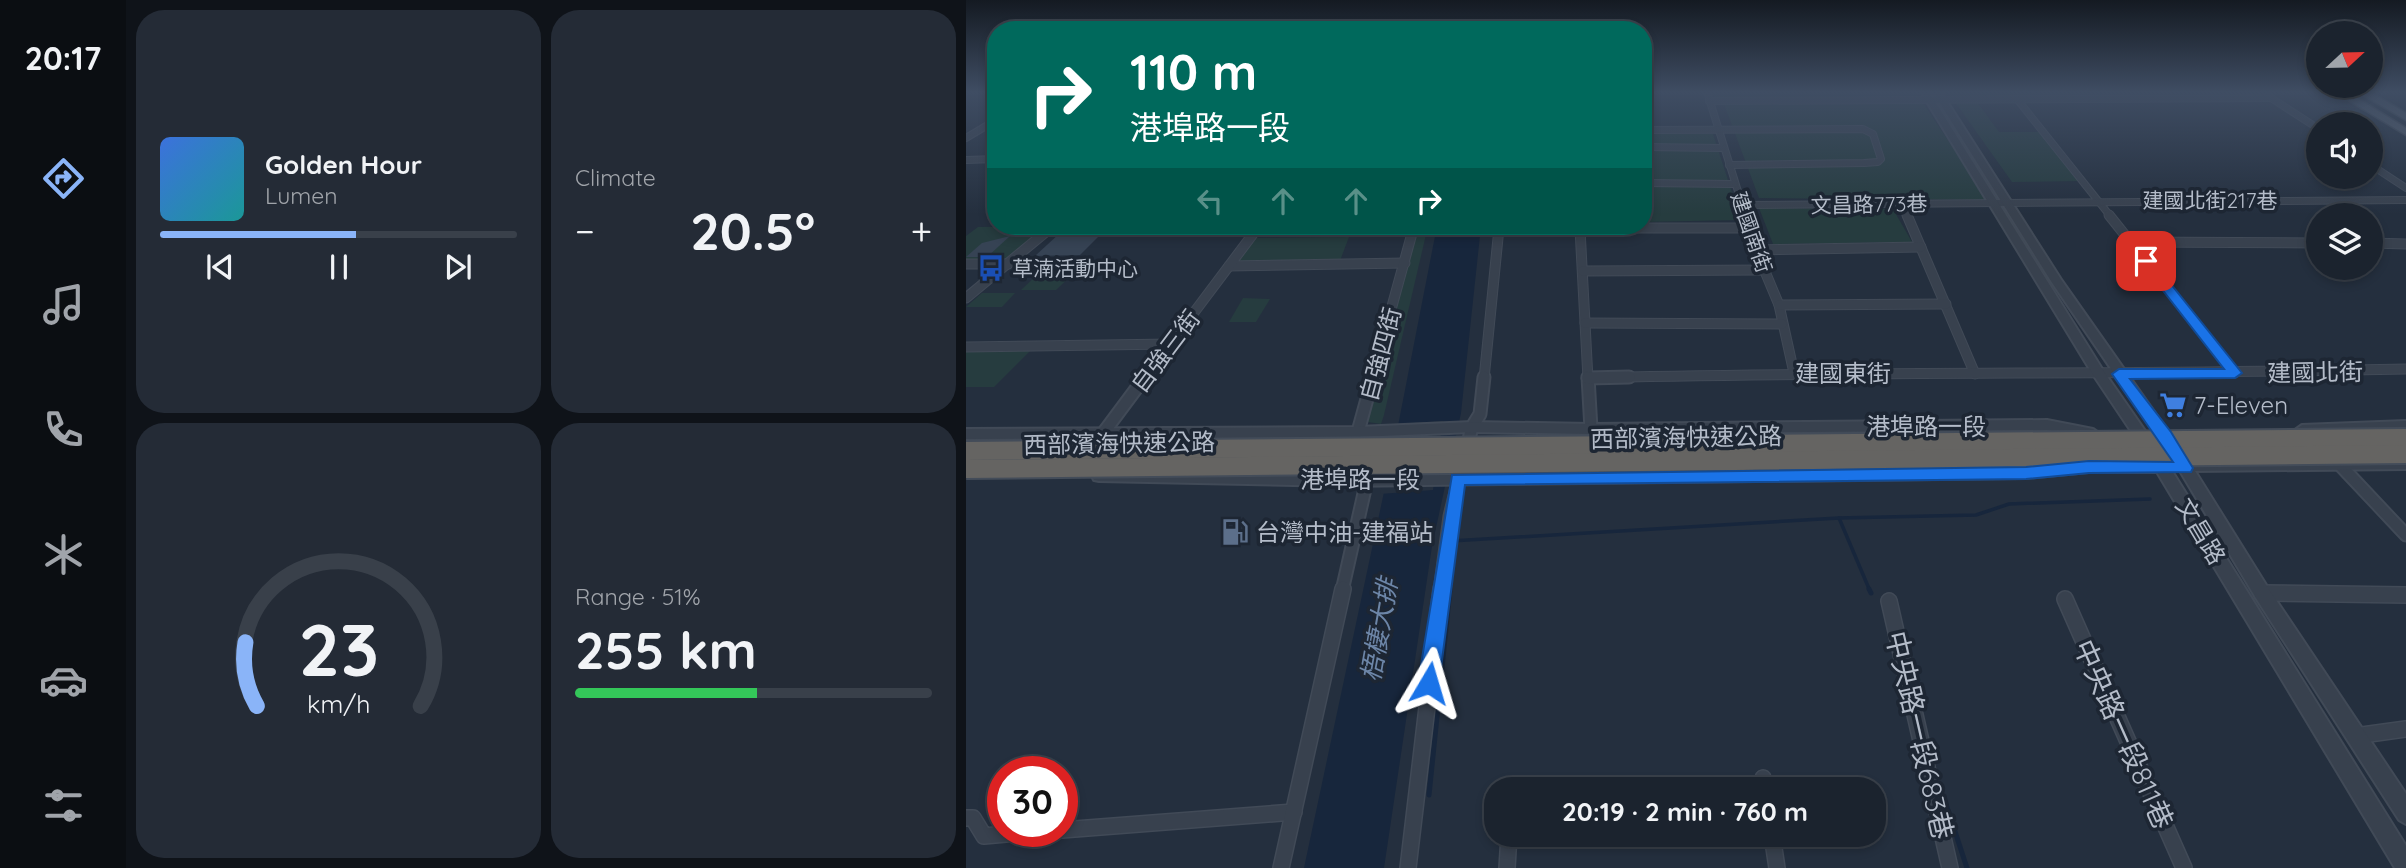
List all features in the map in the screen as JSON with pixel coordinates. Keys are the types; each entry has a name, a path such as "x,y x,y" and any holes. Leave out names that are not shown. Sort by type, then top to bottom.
{"highway":[{"path":"1120,450 1264,439 2088,434"},
{"name":"西部濱海快速公路","path":"966,451 2406,438"},
{"name":"西部濱海快速公路","path":"966,469 2406,454"},
{"path":"1111,468 1142,473 1195,474 2089,467"}],"street":[{"name":"建國南街","path":"1720,133 1756,250 1779,305 1794,373"},
{"path":"1729,165 1878,162 1881,159 1873,134 1870,133"},
{"name":"文昌路","path":"1955,133 2098,373 2162,467 2406,866"},
{"name":"文昌路","path":"1960,133 2010,203 2057,281 2119,374 2165,436 2262,593 2406,813"},
{"path":"2044,133 2235,373"},
{"path":"1652,147 1723,148"},
{"path":"966,160 987,159"},
{"path":"2383,173 2406,188"},
{"path":"1652,183 1735,184"},
{"name":"建國北街217巷","path":"2010,203 2406,200"},
{"path":"1902,203 1975,374"},
{"name":"文昌路773巷","path":"1743,205 2010,203"},
{"path":"1652,229 1749,228"},
{"path":"966,298 1042,235"},
{"name":"自強三街","path":"1070,476 1252,235"},
{"name":"自強四街","path":"1341,481 1358,432 1412,235"},
{"path":"1408,868 1423,724 1458,479 1472,427 1480,414 1498,235"},
{"path":"1580,235 1591,429"},
{"path":"2130,242 2306,243"},
{"path":"2383,243 2406,244"},
{"path":"1756,250 1921,247"},
{"path":"1230,266 1405,263"},
{"path":"966,264 1008,264"},
{"path":"1583,271 1764,270"},
{"path":"1779,305 1946,304"},
{"path":"1585,323 1782,324"},
{"path":"966,347 1171,344"},
{"name":"建國北街","path":"2098,373 2406,369"},
{"name":"建國東街","path":"1588,378 1794,373 2098,373"},
{"name":"港埠路一段","path":"966,434 1358,432 1472,427 1591,429 2047,425 2088,434 2165,436 2406,426"},
{"name":"港埠路一段","path":"966,460 1964,451 2043,443 2088,434"},
{"name":"港埠路一段","path":"1964,451 2089,467"},
{"name":"港埠路一段","path":"966,477 1070,476 1341,481 2026,473 2089,467 2406,464"},
{"path":"2341,466 2406,536"},
{"path":"1281,868 1367,480"},
{"path":"2262,593 2406,595"},
{"name":"中央路一段811巷","path":"2065,599 2184,868"},
{"name":"中央路一段683巷","path":"1889,601 1950,868"},
{"path":"2355,736 2406,729"},
{"path":"1078,829 1294,812"},
{"path":"966,818 973,818 984,836 987,836"},
{"path":"1507,868 1508,847"},
{"path":"1774,847 1777,868"}],"green space":[{"path":"1735,133 1943,133 1988,200 1759,198"},
{"path":"1977,133 2042,133 2080,181 2012,182"},
{"path":"1652,134 1713,134 1741,220 1652,222"},
{"path":"1759,208 1893,209 1912,242 1773,244"},
{"path":"978,227 987,227 987,235 1042,235 1008,264 966,264 966,236"},
{"path":"1413,235 1426,235 1381,424 1361,421"},
{"path":"1349,237 1338,266 1230,266 1250,238"},
{"path":"1072,275 1056,290 1021,290 1036,276"},
{"path":"982,293 1015,293 1002,307 966,307"},
{"path":"1243,298 1270,299 1256,322 1229,322"},
{"path":"966,346 1035,346 994,387 966,387"}],"water":[{"name":"梧棲大排","path":"1435,235 1480,235 1461,413 1432,546 1384,868 1304,868 1397,431"}],"pier":[{"path":"1443,421 1433,490 1380,494 1395,424"}],"building":[{"path":"1058,235 1100,235 1080,255 1035,256"},
{"path":"1010,236 987,257 966,257 982,243"}],"waterway":[{"path":"1839,518 1976,515 2009,504 2150,499"},
{"path":"1451,541 1839,518"},
{"path":"1839,518 1870,591"},
{"path":"1450,591 1455,541"},
{"path":"1429,795 1450,589"},
{"path":"1944,798 1967,868"}],"place":[{"name":"草湳活動中心","path":"991,268"},
{"name":"7-Eleven","path":"2173,405"},
{"name":"台灣中油-建福站","path":"1235,532"}],"route":[{"path":"1429,683 1450,516 1458,479 1536,476 2026,473 2089,467 2185,468 2119,374 2235,373 2146,261"}]}
